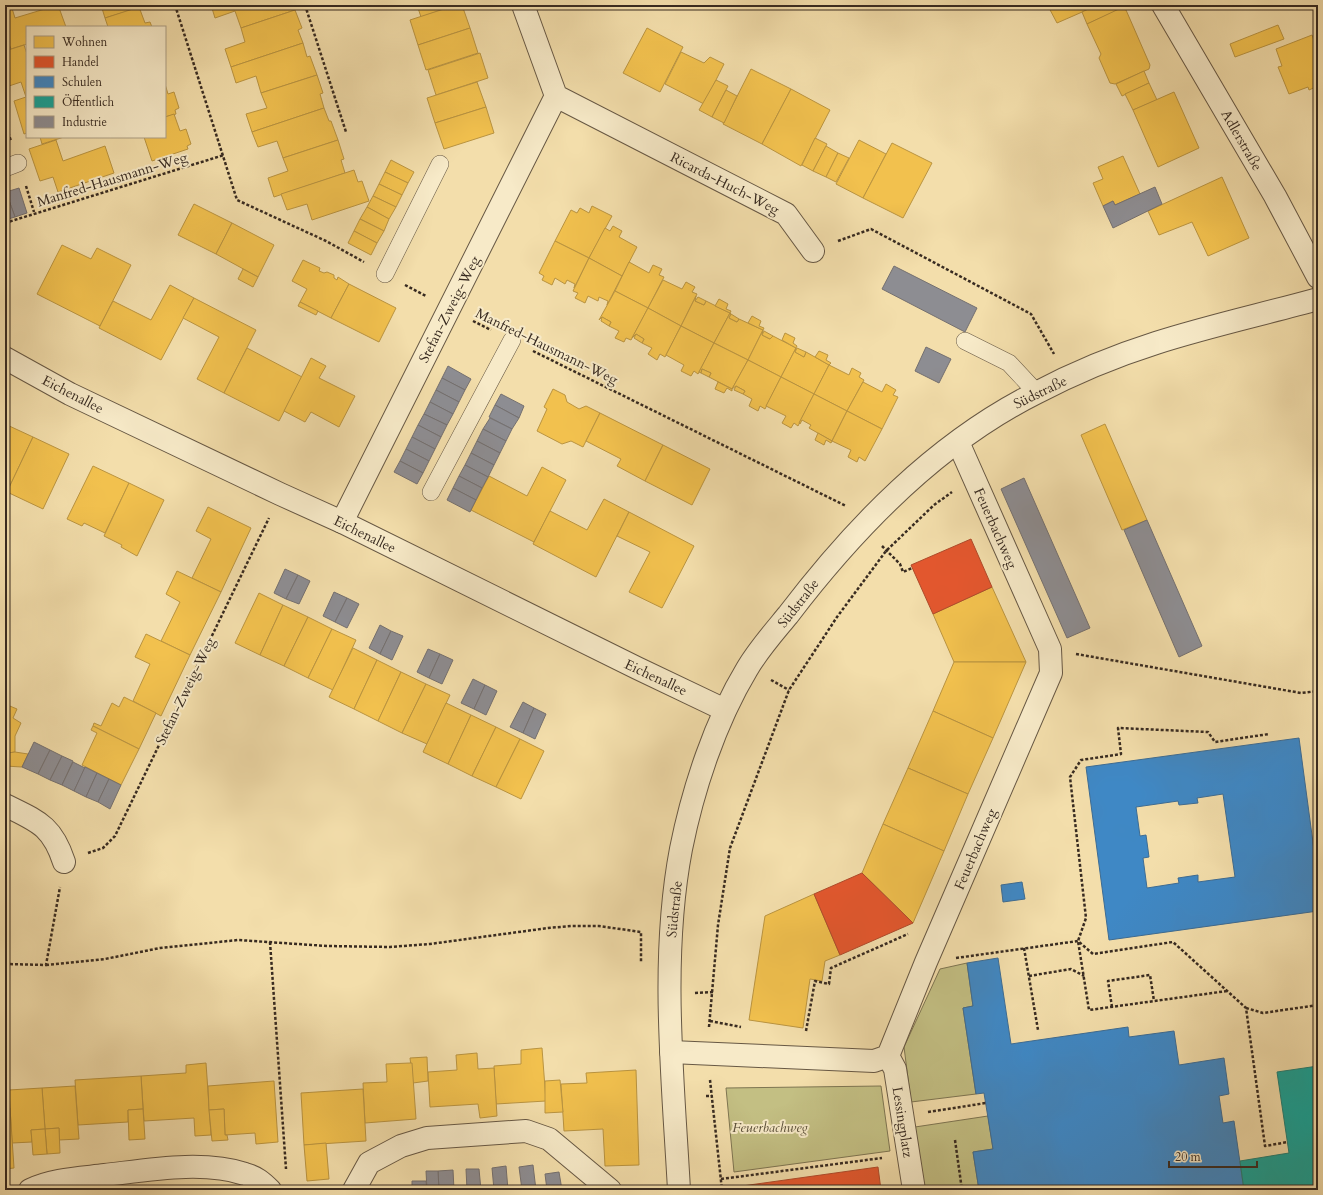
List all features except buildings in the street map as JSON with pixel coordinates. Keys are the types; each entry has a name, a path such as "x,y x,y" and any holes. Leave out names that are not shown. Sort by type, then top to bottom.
{"street":[{"path":"523,5 556,96"},
{"name":"Adlerstraße","path":"1163,5 1275,196 1318,277"},
{"name":"Ricarda-Huch-Weg","path":"556,96 786,214 813,251"},
{"name":"Stefan-Zweig-Weg","path":"342,522 556,96"},
{"name":"Südstraße","path":"679,1190 671,1052 670,936 681,849 702,770 725,710 748,667 805,593 870,518 910,481 958,442 1008,408 1036,392 1109,359 1157,342 1318,299"},
{"name":"Eichenallee","path":"5,358 70,394 342,522 725,710"},
{"name":"Feuerbachweg","path":"888,1056 926,962 1051,673 1050,649 958,442"},
{"path":"5,804 34,819 46,828 59,845 64,862"},
{"path":"671,1052 874,1061 888,1056"},
{"name":"Lessingplatz","path":"888,1056 895,1069 914,1190"},
{"path":"354,1190 369,1163 401,1146 427,1138 526,1131 549,1139 610,1190"},
{"path":"30,1190 40,1185 86,1177 173,1168 210,1168 244,1173 260,1179 270,1190"}],"lane":[{"path":"385,274 440,164"},
{"path":"432,492 512,340"},
{"path":"965,341 1009,363 1036,392"}],"path":[{"name":"Manfred-Hausmann-Weg","path":"175,5 224,155 237,200 326,241 449,309 870,518"},
{"path":"305,5 346,132"},
{"name":"Manfred-Hausmann-Weg","path":"5,223 224,155"},
{"path":"813,251 871,229 1031,314 1068,378"},
{"path":"722,1190 708,1054 718,925 730,848 789,690 837,617 886,551 934,505 973,477"},
{"name":"Stefan-Zweig-Weg","path":"64,862 103,848 115,836 280,494"},
{"path":"892,556 900,564 903,572 912,568"},
{"path":"1050,649 1301,693 1318,692"},
{"path":"1227,990 1089,1010 1078,941 1086,918 1070,777 1082,760 1121,754 1118,728 1208,732 1215,742 1268,734"},
{"path":"46,965 64,862"},
{"path":"5,964 46,965 105,959 160,948 238,940 327,946 390,947 430,944 572,926 599,926 641,932"},
{"path":"805,1038 815,981 829,984 831,968 915,931"},
{"path":"926,962 1078,941 1093,954 1173,942 1246,1008 1263,1013 1318,1005"},
{"path":"270,942 287,1177"},
{"path":"1024,948 1038,1030"},
{"path":"1029,976 1071,969 1084,976"},
{"path":"1112,1007 1108,981 1150,975 1154,1001"},
{"path":"1246,1008 1265,1146 1288,1142"},
{"path":"710,1021 745,1028"},
{"path":"706,1096 712,1096"},
{"path":"902,1116 986,1103"},
{"path":"955,1140 962,1190"},
{"path":"721,1180 908,1154"}],"green space":[{"path":"967,963 973,1006 963,1008 976,1094 911,1102 904,1047 940,969"},
{"name":"Feuerbachweg","path":"881,1086 890,1151 734,1172 726,1088"},
{"path":"988,1116 993,1149 973,1152 979,1190 925,1190 915,1127"}]}
